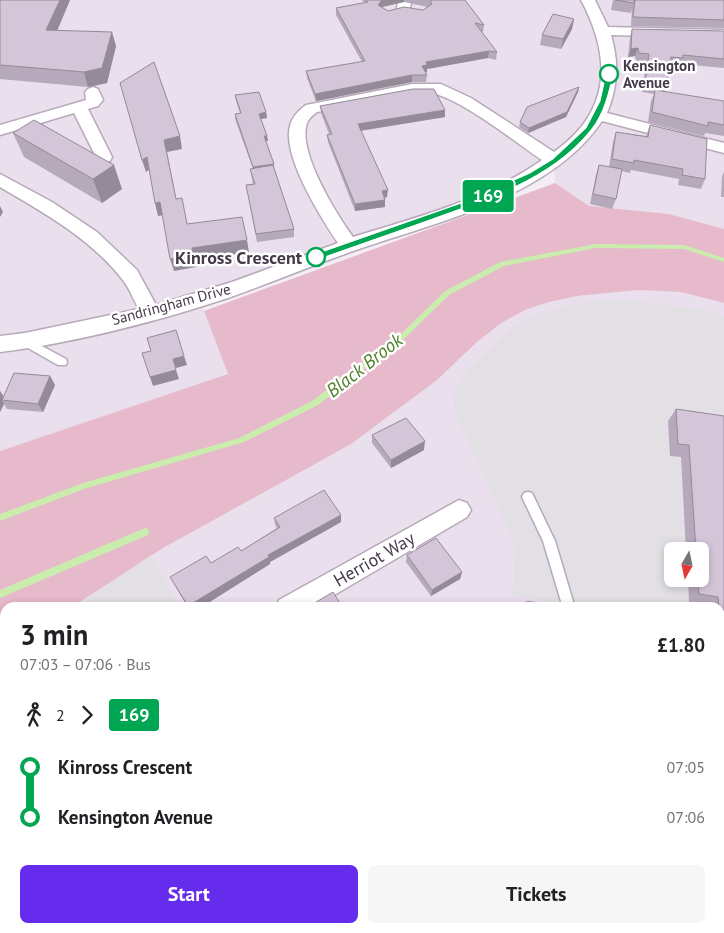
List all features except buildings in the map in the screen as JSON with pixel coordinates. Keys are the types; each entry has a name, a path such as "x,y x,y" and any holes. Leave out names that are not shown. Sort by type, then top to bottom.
{"street":[{"name":"Sandringham Drive","path":"0,344 25,341 150,312 217,294 487,196 533,175 556,161 589,129 598,115 607,89 610,70 605,32 588,0"},
{"path":"388,12 408,6"},
{"path":"605,32 724,34"},
{"path":"349,245 324,209 308,179 297,139 296,128 304,113 312,108 412,89 441,89 465,101 556,161"},
{"path":"0,130 93,101 104,157"},
{"path":"598,115 724,148"},
{"path":"0,180 91,236 130,275 150,312"},
{"name":"Herriot Way","path":"298,602 459,510"}],"lane":[{"path":"25,341 62,362"},
{"path":"528,497 549,541 567,602"}],"shaded area":[{"path":"0,0 724,0 724,229 669,214 589,206 555,183 555,162 533,175 200,300 228,374 0,451"},
{"path":"555,183 589,206 669,214 724,229 724,303 681,292 638,290 577,296 525,310 501,323 477,342 437,380 351,444 163,548 80,602 0,602 0,451 228,374 204,311"},
{"path":"638,290 681,292 724,303 724,602 78,602 437,380 477,342 501,323 525,310 577,296"},
{"path":"596,300 634,300 717,312 724,318 724,429 667,420 671,456 680,458 685,542 664,542 664,588 689,588 690,602 549,602 512,596 516,546 459,422 453,404 456,389 466,372 509,330 534,315"},
{"path":"151,555 176,602 84,602"}],"waterway":[{"name":"Black Brook","path":"0,518 83,486 241,440 315,403 402,337 447,293 502,264 596,246 684,247 724,260"},
{"name":"Black Brook","path":"0,594 145,532"}],"bus line":[{"name":"169","path":"316,257 470,203 512,186 556,161 589,129 598,115 604,101 609,74"}],"place":[{"name":"Kensington Avenue","path":"609,74"},
{"name":"Kinross Crescent","path":"316,257"}]}
